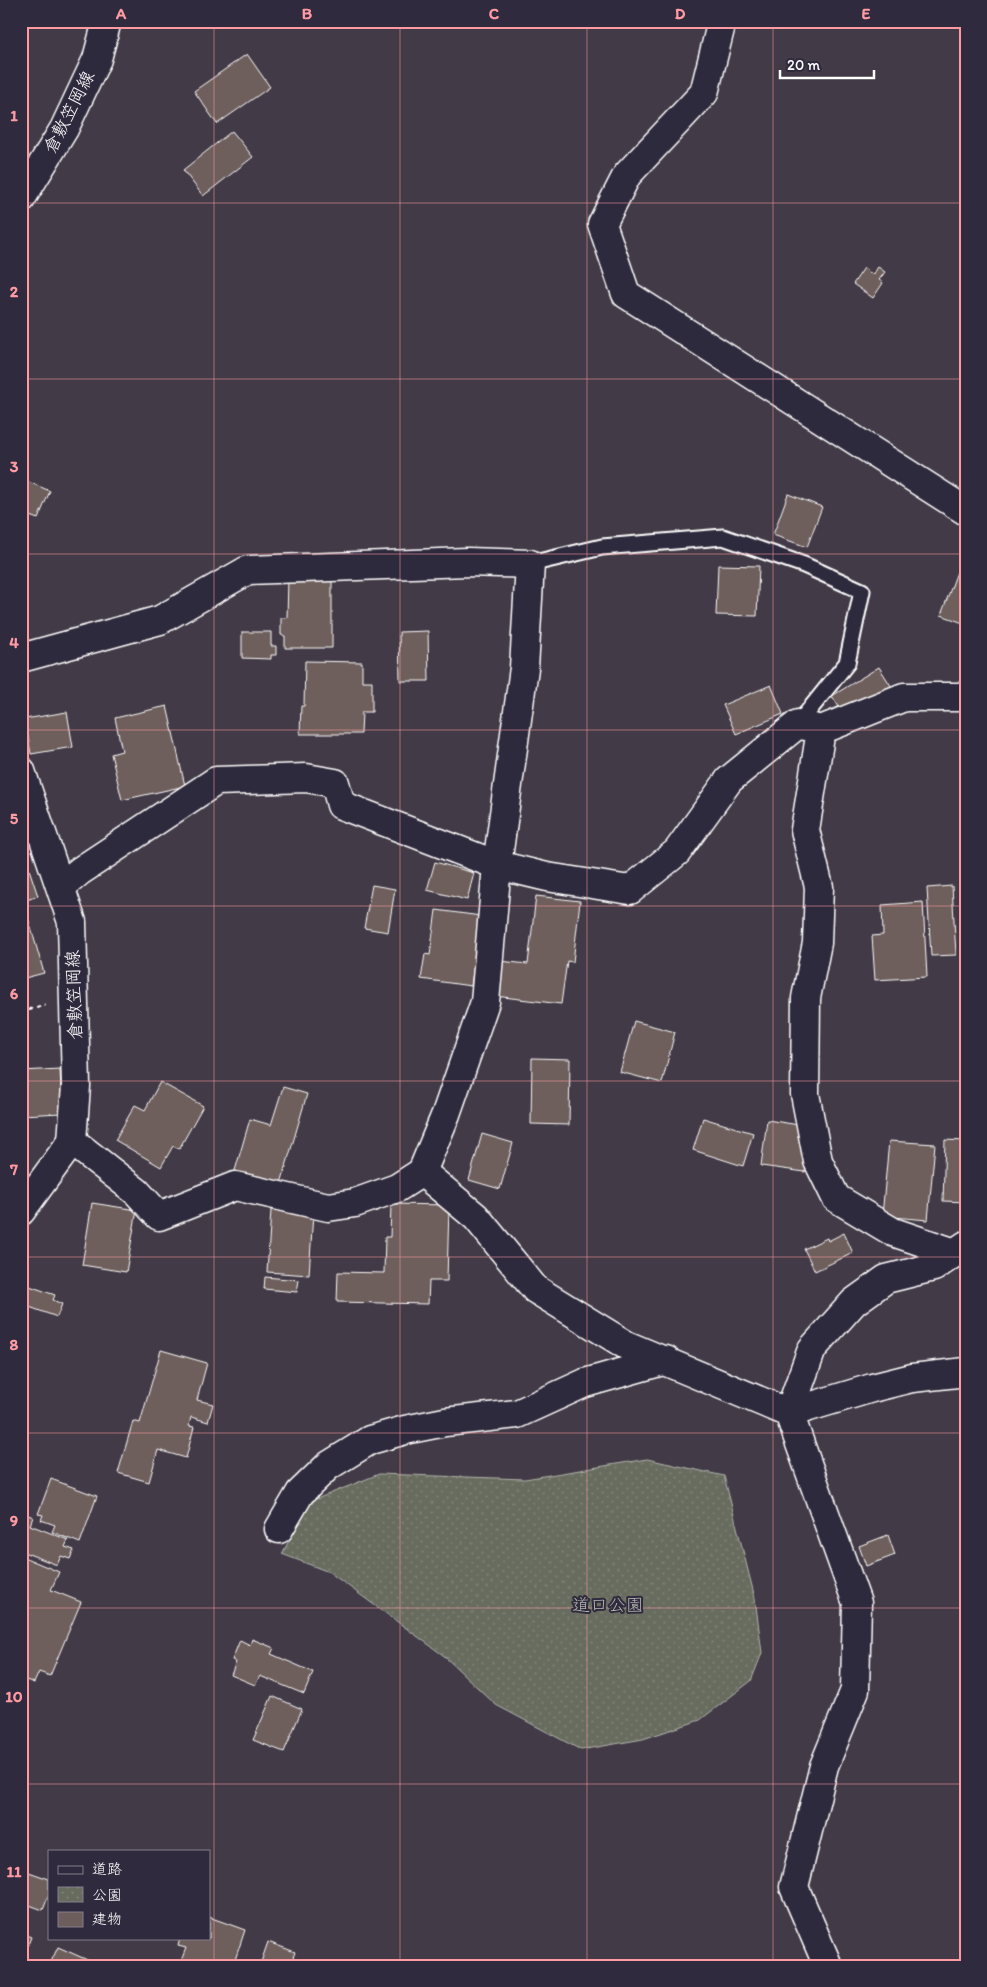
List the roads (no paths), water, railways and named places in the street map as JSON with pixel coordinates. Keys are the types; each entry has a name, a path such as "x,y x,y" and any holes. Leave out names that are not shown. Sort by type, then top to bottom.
{"street":[{"name":"倉敷笠岡線","path":"21,199 64,129 97,59 107,21"},
{"path":"722,21 704,93 627,175 602,224 626,294 966,511"},
{"path":"21,658 160,620 248,570 467,562 530,564 524,668 497,865 485,1002 446,1114 422,1172 397,1188 355,1203 328,1207 235,1186 159,1216 137,1192 72,1140 21,1211"},
{"path":"61,887 80,871 216,781 306,778 335,783 341,805 497,865 547,877 630,890 677,852 729,780 810,727 904,697 966,697"},
{"path":"810,727 805,830 819,887 817,943 806,998 806,1094 818,1161 836,1198 894,1232 960,1249"},
{"name":"倉敷笠岡線","path":"21,771 72,922 76,1086 72,1140"},
{"path":"422,1172 476,1217 535,1289 626,1345 666,1360 789,1413 912,1378 966,1372"},
{"path":"828,1966 794,1887 824,1766 855,1690 857,1603 789,1413 812,1349 854,1302 886,1279 934,1267 960,1249"},
{"path":"279,1529 300,1493 328,1466 370,1440 405,1430 445,1422 517,1414 585,1382 666,1360"}],"lane":[{"path":"530,564 602,547 723,537 804,565 862,590 847,663 810,727"}],"park label":[{"name":"道口公園","path":"608,1605"}]}
